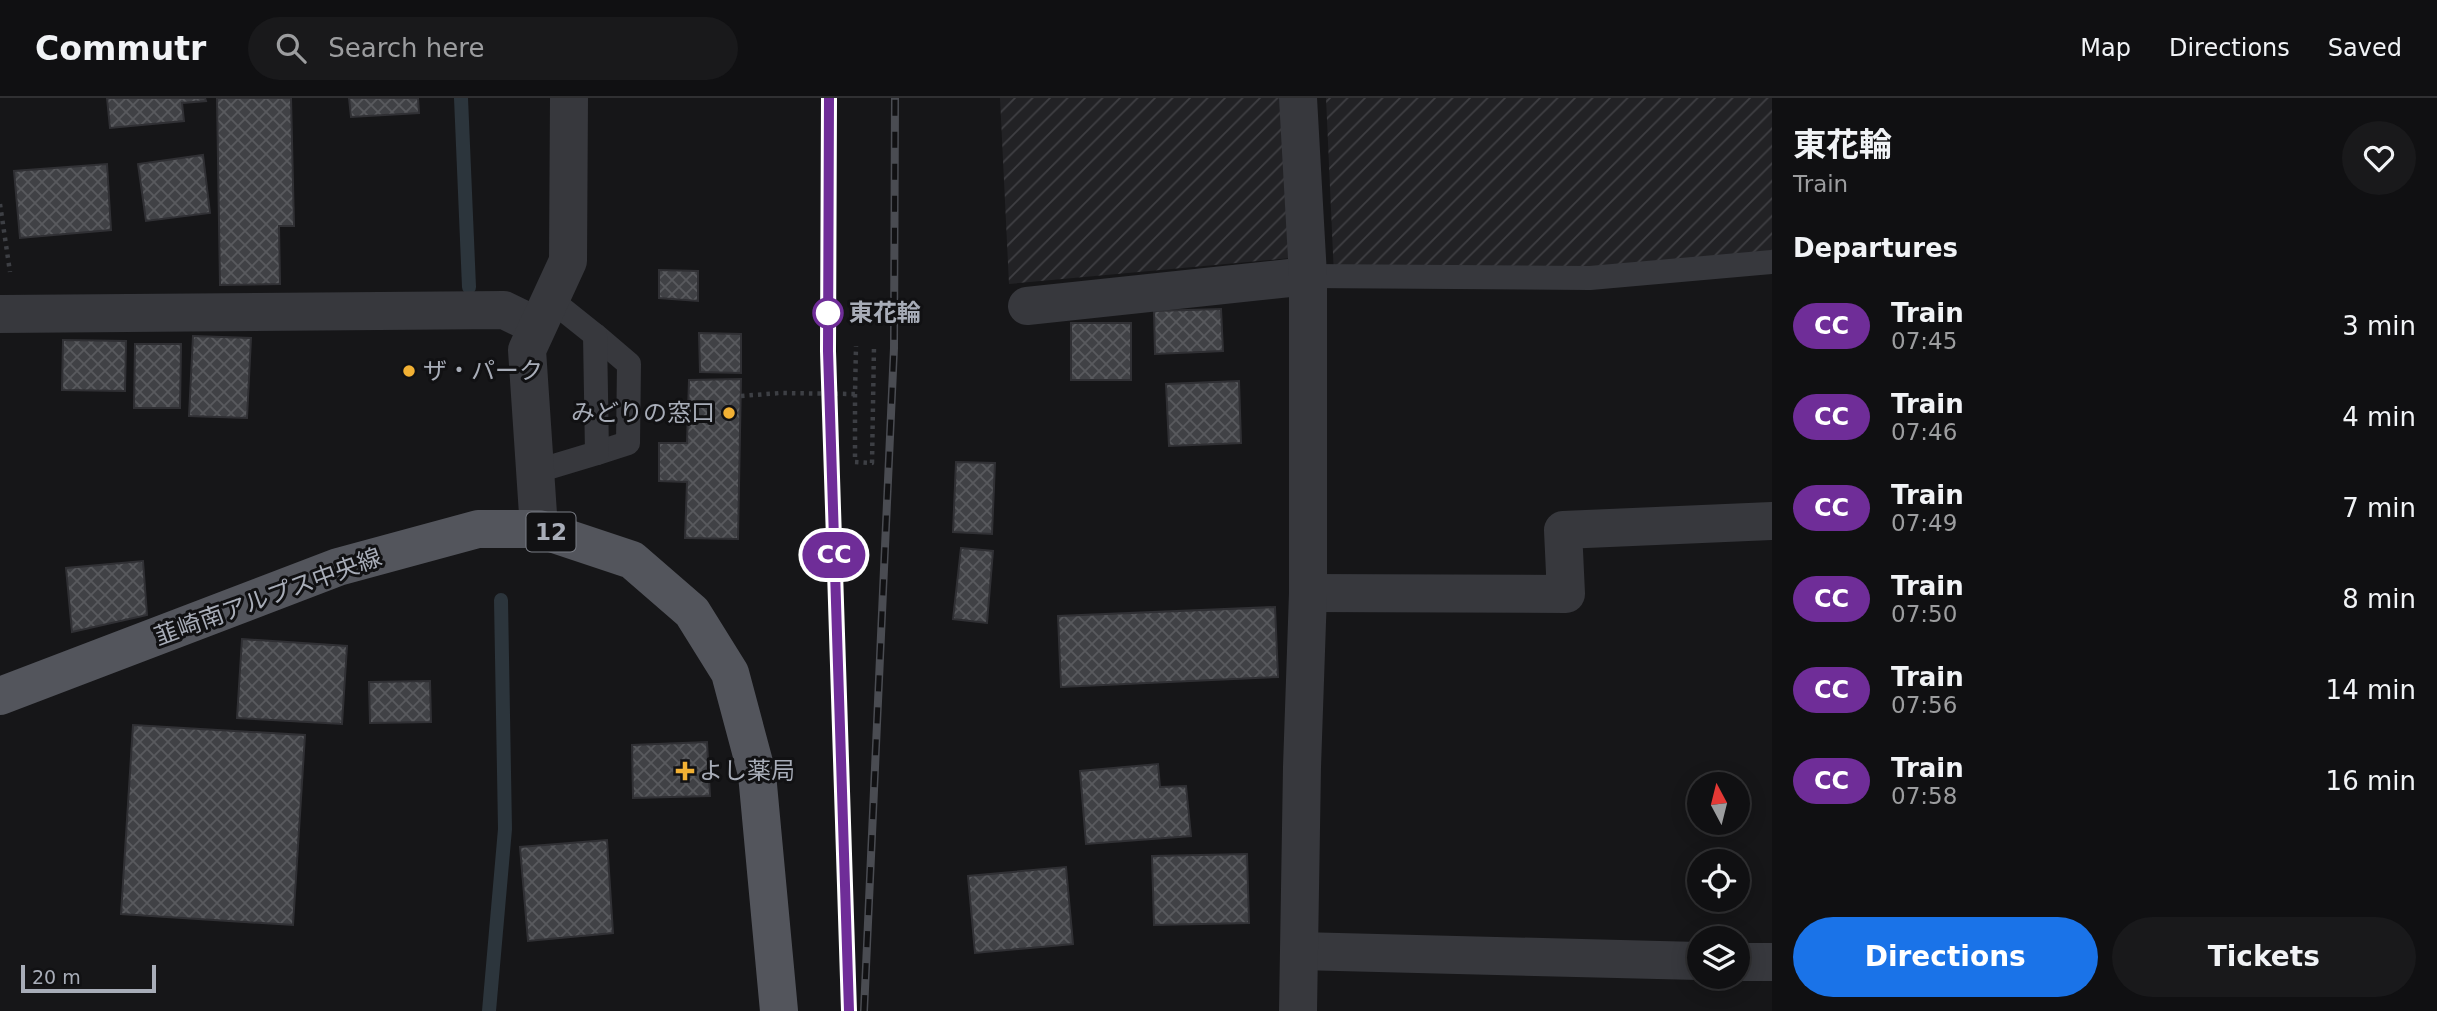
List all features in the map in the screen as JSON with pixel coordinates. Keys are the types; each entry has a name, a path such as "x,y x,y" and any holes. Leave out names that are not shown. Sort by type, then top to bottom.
{"main road":[{"name":"韮崎南アルプス中央線","path":"0,696 338,567 478,529 539,529 632,560 692,612 730,673 757,774 779,1011"}],"street":[{"path":"539,529 527,350 568,261 569,98"},
{"path":"1298,98 1308,276 1308,593 1298,1011"},
{"path":"1027,306 1308,276"},
{"path":"8,314 505,310 543,312"},
{"path":"1308,593 1566,594 1563,530 1772,521"},
{"path":"1299,951 1687,961"},
{"path":"1750,962 1772,962"}],"lane":[{"path":"1308,276 1590,278 1772,261"},
{"path":"534,472 628,443 629,365 595,334 543,312"},
{"path":"595,334 597,453"}],"path":[{"path":"0,204 8,314"},
{"path":"856,346 855,463 872,463 874,346"},
{"path":"741,396 780,393 855,394"}],"shaded area":[{"path":"1000,98 1280,98 1291,258 1009,284"},
{"path":"1326,98 1772,98 1772,262 1334,276"}],"building":[{"path":"107,98 205,98 206,101 182,103 184,121 110,128"},
{"path":"217,98 291,98 294,226 279,226 280,284 220,285"},
{"path":"349,98 418,98 419,113 351,117"},
{"path":"203,155 210,213 146,221 138,164"},
{"path":"107,164 111,230 20,238 14,171"},
{"path":"659,270 698,271 698,301 659,298"},
{"path":"1221,309 1223,351 1155,354 1154,311"},
{"path":"1071,323 1131,323 1131,380 1071,380"},
{"path":"699,333 741,334 741,373 700,372"},
{"path":"193,336 251,338 247,418 189,416"},
{"path":"63,340 126,341 125,391 62,390"},
{"path":"135,344 181,344 180,408 134,408"},
{"path":"741,379 738,539 685,538 687,482 659,481 659,443 687,443 689,380"},
{"path":"1239,381 1241,443 1169,446 1166,384"},
{"path":"956,462 995,463 992,534 953,532"},
{"path":"961,548 993,551 987,623 953,619"},
{"path":"143,561 147,615 72,632 66,568"},
{"path":"1275,607 1278,677 1061,687 1058,616"},
{"path":"242,639 347,646 342,724 237,718"},
{"path":"430,681 431,722 370,723 369,682"},
{"path":"133,725 305,735 293,925 121,914"},
{"path":"707,742 710,796 633,798 632,745"},
{"path":"1158,764 1160,787 1186,786 1191,836 1086,844 1080,771"},
{"path":"607,840 613,933 528,941 520,847"},
{"path":"1247,854 1249,923 1154,925 1152,856"},
{"path":"1066,867 1073,944 975,953 968,876"}],"waterway":[{"path":"461,98 469,287"},
{"path":"489,1011 505,829 501,600"}],"railway":[{"path":"829,98 828,351 849,1011"},
{"path":"864,1011 894,348 895,98"}],"train":[{"name":"CC","path":"829,98 828,351 849,1011"}],"place":[{"name":"東花輪","path":"828,313"},
{"name":"ザ・パーク","path":"409,371"},
{"name":"みどりの窓口","path":"729,413"},
{"name":"よし薬局","path":"685,771"}]}
